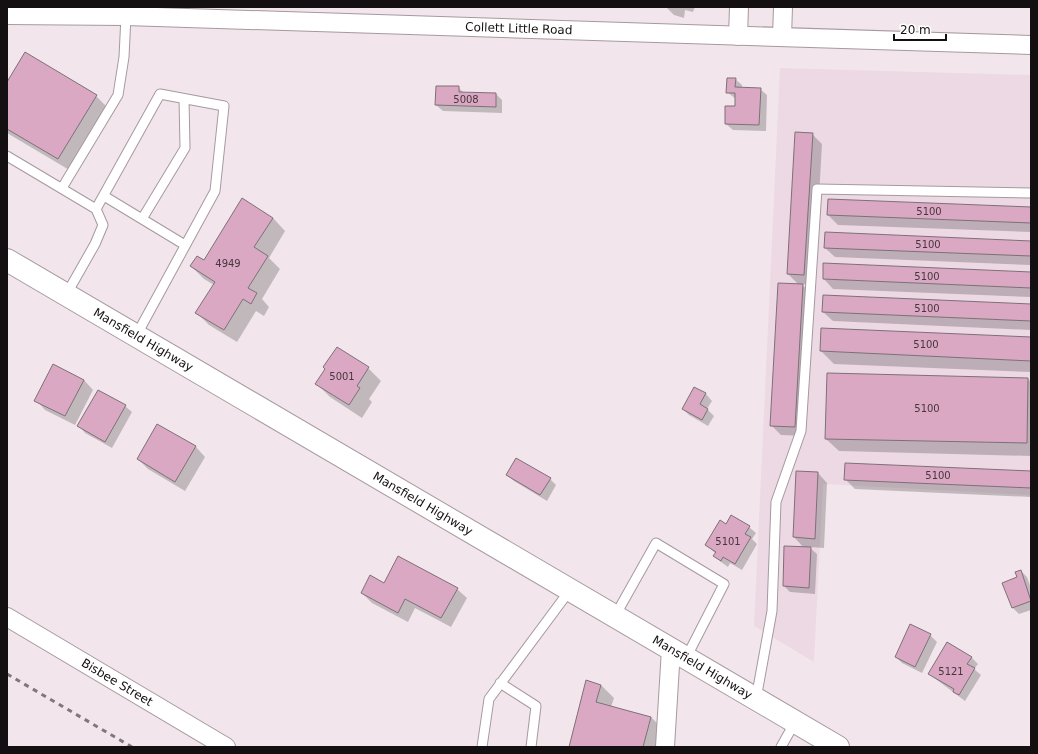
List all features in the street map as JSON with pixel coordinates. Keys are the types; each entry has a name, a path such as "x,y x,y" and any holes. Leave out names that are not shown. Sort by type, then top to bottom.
{"main road":[{"name":"Mansfield Highway","path":"7,260 838,747"}],"street":[{"path":"738,36 739,7"},
{"path":"782,37 783,7"},
{"name":"Collett Little Road","path":"18,12 63,11 126,16 1031,45"},
{"name":"Bisbee Street","path":"7,617 226,747"},
{"path":"665,747 679,653"}],"lane":[{"path":"62,188 118,95 124,57 126,16"},
{"path":"96,209 160,94 224,106 215,191 136,336"},
{"path":"142,220 185,148 184,99"},
{"path":"7,156 96,209 103,225 95,244 66,295"},
{"path":"756,699 772,611 776,502 801,431 817,189 1031,193"},
{"path":"104,196 185,245"},
{"path":"614,616 656,544 724,584 679,653"},
{"path":"482,747 489,699 570,590"},
{"path":"500,683 536,706 531,747"},
{"path":"781,747 795,722"}],"shaded area":[{"path":"780,68 1031,75 1031,495 823,484 814,662 754,626"}],"building":[{"path":"25,52 97,95 58,159 7,129 7,82"},
{"path":"727,78 736,78 735,87 761,88 759,125 725,124 725,106 735,106 735,93 726,93"},
{"path":"436,86 459,86 459,92 496,93 496,107 435,105"},
{"path":"795,132 813,133 804,275 787,274"},
{"path":"242,198 273,218 254,247 268,256 248,288 257,293 251,304 243,299 224,330 195,313 215,282 190,266 197,256 204,260"},
{"path":"828,199 1031,207 1031,223 827,215"},
{"path":"825,232 1031,241 1031,256 824,248"},
{"path":"823,263 1031,272 1031,288 823,279"},
{"path":"778,283 803,284 795,427 770,426"},
{"path":"823,295 1031,304 1031,321 822,312"},
{"path":"821,328 1031,337 1031,361 820,351"},
{"path":"337,347 369,367 357,386 360,388 349,405 315,384 325,369 323,367"},
{"path":"53,364 84,380 65,416 34,401"},
{"path":"827,373 1028,378 1027,443 825,439"},
{"path":"694,387 706,393 700,404 708,409 702,420 682,409"},
{"path":"98,390 126,405 105,442 77,426"},
{"path":"157,424 196,446 175,482 137,459"},
{"path":"516,458 551,478 540,495 506,475"},
{"path":"845,463 1031,471 1031,488 844,480"},
{"path":"796,471 818,472 815,539 793,537"},
{"path":"731,515 750,526 745,534 751,537 735,564 723,557 721,561 713,556 716,552 705,545 720,520 726,524"},
{"path":"784,546 811,547 809,588 783,586"},
{"path":"398,556 458,588 441,618 405,599 398,613 361,593 370,575 384,583"},
{"path":"1021,570 1031,601 1012,608 1002,583 1017,577 1015,572"},
{"path":"910,624 931,634 915,667 895,657"},
{"path":"947,642 972,657 967,664 975,668 959,695 953,692 954,689 928,674"},
{"path":"586,680 601,685 596,702 651,717 643,747 569,747"}],"railway":[{"path":"7,674 132,747"}]}
